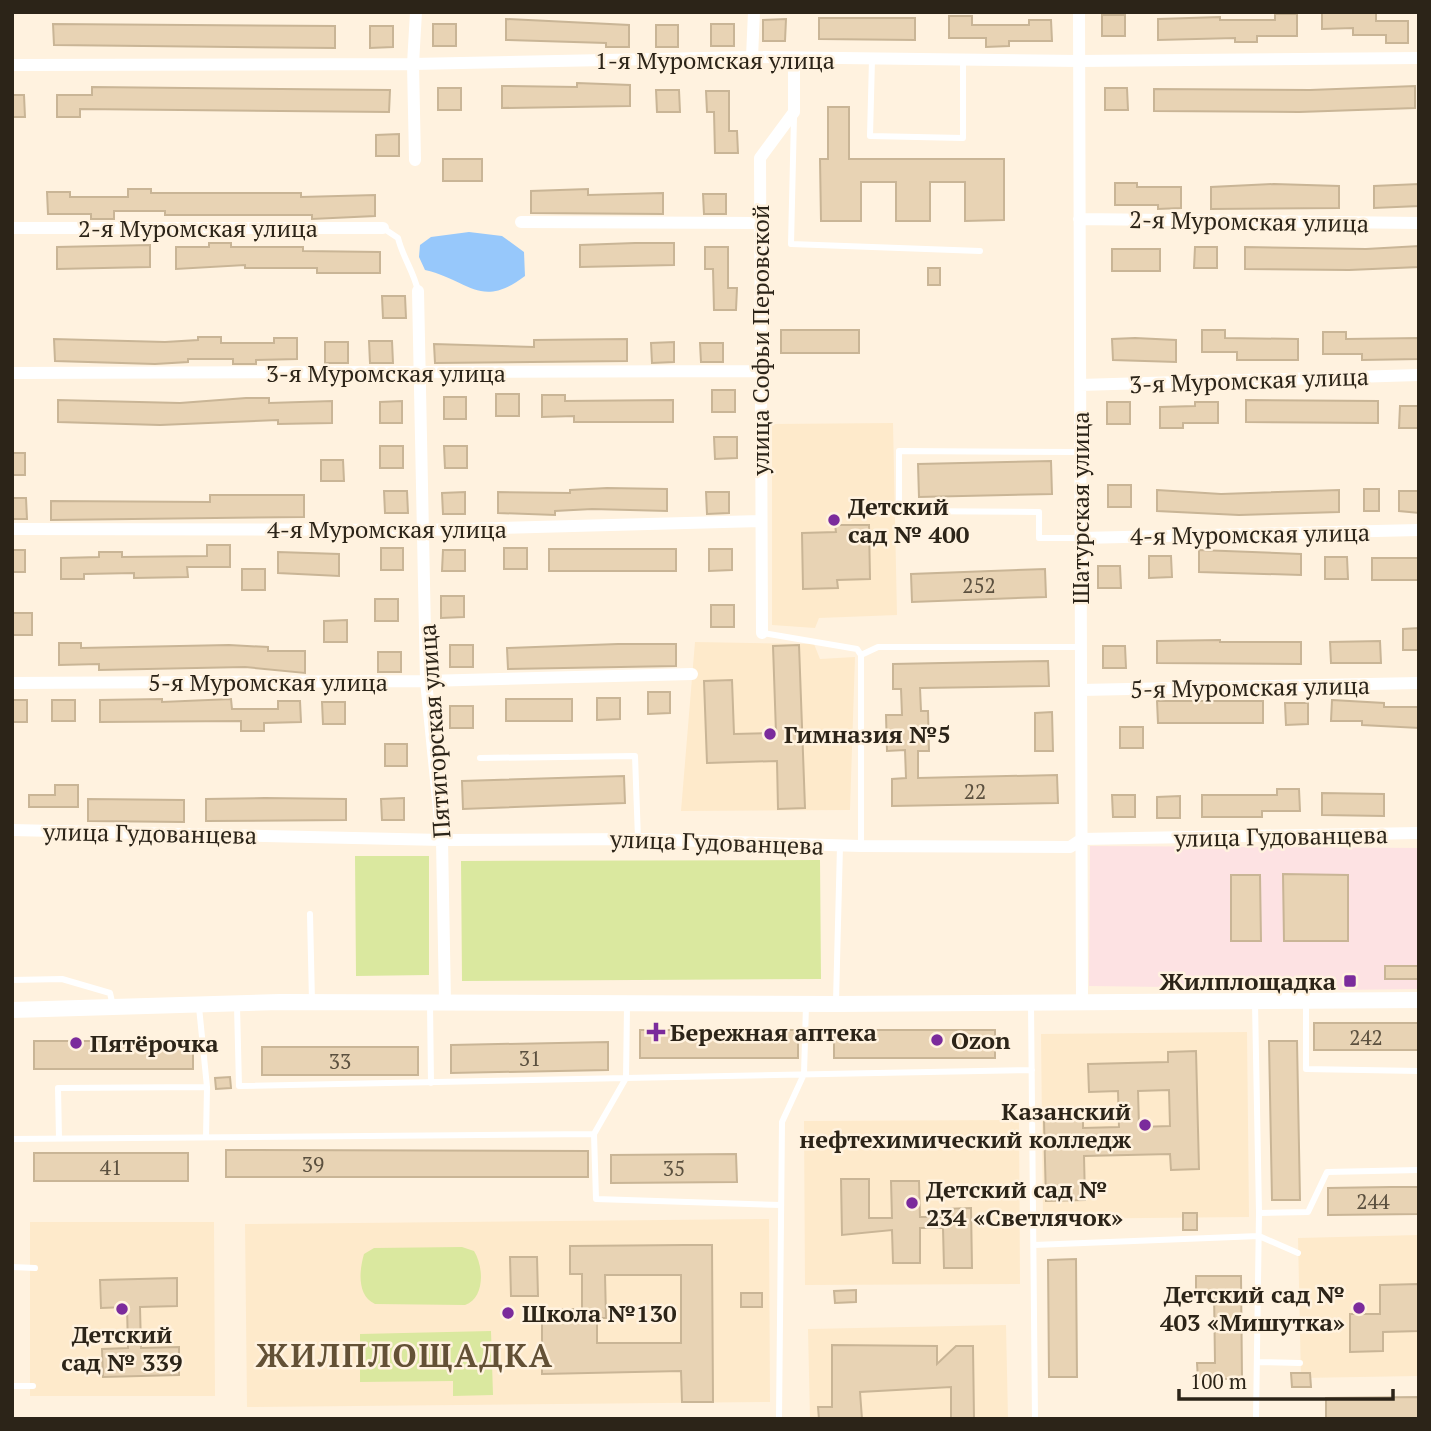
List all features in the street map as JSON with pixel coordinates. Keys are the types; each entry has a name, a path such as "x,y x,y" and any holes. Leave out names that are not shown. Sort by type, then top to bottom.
{"street":[{"path":"415,160 412,64 416,12"},
{"path":"752,57 754,12"},
{"name":"Шатурская улица","path":"1079,12 1082,1003"},
{"name":"1-я Муромская улица","path":"12,65 412,64 752,57 1079,61 1419,58"},
{"path":"793,58 794,112"},
{"name":"улица Софьи Перовской","path":"762,633 760,158 794,112"},
{"name":"2-я Муромская улица","path":"1079,219 1419,223"},
{"path":"521,222 759,223"},
{"name":"2-я Муромская улица","path":"12,228 383,228"},
{"name":"Пятигорская улица","path":"418,291 426,681 442,840 438,1002"},
{"name":"3-я Муромская улица","path":"12,373 760,371"},
{"name":"3-я Муромская улица","path":"1080,385 1419,375"},
{"name":"4-я Муромская улица","path":"12,529 425,530 761,521"},
{"name":"4-я Муромская улица","path":"1081,538 1419,530"},
{"name":"5-я Муромская улица","path":"12,683 426,681 692,674"},
{"name":"5-я Муромская улица","path":"1081,690 1419,683"},
{"name":"улица Гудованцева","path":"12,830 442,840 638,839 840,846 1070,847 1082,839 1419,833"},
{"path":"12,1010 312,1002 836,1004 1419,1000"}],"lane":[{"path":"872,59 870,136 963,138 963,60"},
{"path":"794,112 791,244 980,251"},
{"path":"383,228 398,238 403,259 414,274 418,291"},
{"path":"1080,452 899,451 898,511 1039,512 1039,538 1081,538"},
{"path":"762,633 857,649 861,655 861,846"},
{"path":"861,655 878,647 1080,647"},
{"path":"480,758 635,756 638,839"},
{"path":"836,1004 840,846"},
{"path":"310,914 312,1002"},
{"path":"12,980 62,979 110,993 113,1007"},
{"path":"1306,1000 1306,1069 1419,1071"},
{"path":"1255,1001 1259,1213 1256,1419"},
{"path":"431,1083 438,1002"},
{"path":"628,1002 626,1078 594,1134 596,1199 782,1205"},
{"path":"779,1419 782,1122 804,1074 806,1003"},
{"path":"1031,1003 1035,1419"},
{"path":"237,1004 239,1086 1032,1070"},
{"path":"199,1005 207,1087 206,1137"},
{"path":"59,1138 58,1088 207,1087"},
{"path":"12,1139 594,1134"},
{"path":"1259,1213 1308,1212 1327,1171 1419,1170"},
{"path":"1034,1245 1259,1236 1298,1253"},
{"path":"12,1267 35,1268"},
{"path":"1257,1362 1300,1363"},
{"path":"12,1386 33,1386"}],"shaded area":[{"name":"Детский сад № 400","path":"893,423 897,615 819,618 815,628 772,625 772,424"},
{"name":"Гимназия №5","path":"695,642 814,644 820,659 855,657 850,810 681,811"},
{"path":"1090,846 1419,848 1419,989 1245,991 1244,988 1089,986"},
{"name":"Казанский нефтехимический колледж","path":"1247,1032 1249,1217 1043,1219 1041,1034"},
{"name":"Детский сад № 234 «Светлячок»","path":"1019,1120 1020,1284 805,1285 804,1121"},
{"name":"Школа №130","path":"769,1219 770,1402 247,1407 245,1224"},
{"name":"Детский сад № 339","path":"30,1222 214,1222 215,1396 30,1396"},
{"name":"Детский сад № 403 «Мишутка»","path":"1419,1235 1419,1376 1301,1378 1298,1238"},
{"path":"1006,1325 1008,1419 810,1419 808,1329"}],"green space":[{"path":"355,856 429,856 429,975 356,976"},
{"path":"820,860 821,979 462,981 461,861"},
{"path":"462,1247 474,1251 481,1273 476,1296 465,1305 375,1304 362,1289 364,1254 374,1248"},
{"path":"491,1331 493,1395 453,1396 453,1381 360,1382 360,1334"}],"water":[{"path":"469,232 502,236 524,252 525,276 510,286 485,292 425,270 419,257 420,245 431,237"}],"building":[{"path":"1322,12 1376,13 1376,21 1408,21 1408,43 1386,43 1386,35 1353,35 1353,28 1322,29"},
{"path":"1275,14 1297,14 1297,36 1257,36 1257,42 1235,42 1235,38 1158,40 1158,19 1220,17 1220,20 1275,20"},
{"path":"1102,15 1125,15 1125,36 1102,36"},
{"path":"949,16 972,16 972,25 1029,25 1029,20 1051,20 1052,41 1009,41 1009,46 986,47 986,38 949,38"},
{"path":"819,18 915,18 915,40 819,39"},
{"path":"506,19 629,25 629,47 606,47 606,43 506,40"},
{"path":"786,19 785,41 763,41 763,20"},
{"path":"53,24 335,26 335,48 54,45"},
{"path":"433,24 456,24 456,46 433,46"},
{"path":"711,24 734,24 734,46 711,46"},
{"path":"656,25 678,25 678,47 656,47"},
{"path":"370,26 393,26 393,47 370,48"},
{"path":"577,83 630,85 630,106 502,108 502,86 577,87"},
{"path":"1415,86 1415,108 1299,112 1154,111 1154,89 1310,90"},
{"path":"92,87 390,90 389,112 80,109 80,117 57,117 57,95 92,95"},
{"path":"438,88 461,88 461,110 438,110"},
{"path":"1105,88 1127,88 1128,110 1105,110"},
{"path":"656,90 679,90 680,112 657,112"},
{"path":"706,91 729,91 729,131 737,131 738,153 715,153 714,112 707,112"},
{"path":"12,95 24,95 25,117 12,117"},
{"path":"828,107 849,107 849,159 1004,159 1004,220 965,221 965,182 930,182 930,221 896,221 896,182 861,182 861,221 821,221 820,159 828,159"},
{"path":"399,134 399,156 376,156 376,135"},
{"path":"443,159 482,159 482,181 443,181"},
{"path":"1115,183 1137,183 1137,187 1181,187 1181,208 1115,205"},
{"path":"1274,184 1339,186 1339,208 1211,209 1211,187"},
{"path":"1419,184 1419,206 1374,208 1374,186"},
{"path":"128,189 151,189 151,193 301,193 301,197 375,195 375,216 312,219 312,215 165,215 165,211 114,211 114,219 91,219 91,214 48,214 47,192 70,192 70,197 128,197"},
{"path":"588,189 588,195 663,193 663,214 531,213 531,191"},
{"path":"703,194 726,194 726,214 704,214"},
{"path":"209,243 231,243 231,247 303,247 303,251 380,252 380,273 317,273 317,268 245,268 245,265 176,269 176,247 209,247"},
{"path":"674,243 674,265 580,267 580,245"},
{"path":"150,245 150,267 57,269 57,247"},
{"path":"1419,246 1419,267 1349,270 1245,269 1245,247 1366,249"},
{"path":"705,247 728,247 728,288 737,288 736,310 714,310 713,269 705,269"},
{"path":"1195,247 1217,247 1217,268 1194,268"},
{"path":"1112,249 1160,249 1160,271 1112,271"},
{"path":"928,268 940,268 940,285 928,285"},
{"path":"382,296 405,296 406,318 383,318"},
{"path":"781,330 859,330 859,353 781,353"},
{"path":"1202,330 1225,330 1225,338 1298,339 1298,360 1237,360 1237,352 1202,352"},
{"path":"1323,332 1346,332 1346,339 1419,338 1419,359 1362,360 1362,354 1323,354"},
{"path":"198,337 221,337 221,343 274,343 274,338 297,338 297,359 256,360 256,364 233,364 233,359 188,359 188,362 155,364 55,361 54,339 165,342 198,340"},
{"path":"627,339 627,361 435,363 434,344 534,347 534,340"},
{"path":"1112,339 1176,340 1176,362 1113,360"},
{"path":"369,341 392,341 393,363 370,363"},
{"path":"325,342 348,342 348,363 325,363"},
{"path":"674,342 674,362 652,363 651,343"},
{"path":"700,343 723,343 723,362 701,362"},
{"path":"712,390 735,390 735,412 712,412"},
{"path":"496,394 519,394 519,416 496,416"},
{"path":"542,395 565,395 565,401 673,400 673,422 574,422 574,416 542,417"},
{"path":"444,397 466,397 466,419 444,419"},
{"path":"269,398 269,403 332,401 332,423 278,424 278,420 160,425 58,422 58,400 180,403"},
{"path":"1246,400 1378,401 1378,423 1246,422"},
{"path":"402,401 402,423 380,423 380,402"},
{"path":"1107,402 1130,402 1130,424 1107,424"},
{"path":"1195,402 1218,402 1218,423 1183,423 1183,428 1160,428 1160,407 1195,406"},
{"path":"1400,406 1419,406 1419,428 1399,428"},
{"path":"714,437 737,437 737,458 715,459"},
{"path":"380,446 403,446 403,468 380,468"},
{"path":"444,446 467,446 467,468 445,468"},
{"path":"12,453 25,453 25,475 12,475"},
{"path":"321,460 343,460 344,481 321,481"},
{"path":"1051,461 1052,494 919,497 918,464"},
{"path":"1108,485 1131,485 1131,507 1108,507"},
{"path":"667,489 667,511 592,509 555,511 555,515 498,513 498,492 570,493 570,490"},
{"path":"1364,489 1379,489 1379,511 1364,511"},
{"path":"1157,490 1221,494 1339,490 1339,512 1239,515 1157,511"},
{"path":"384,491 407,491 408,513 385,513"},
{"path":"1399,491 1419,491 1419,513 1399,511"},
{"path":"465,492 465,514 443,514 442,493"},
{"path":"706,492 729,492 729,513 707,514"},
{"path":"210,495 304,495 304,517 51,520 51,501 210,502"},
{"path":"12,498 26,498 27,519 12,519"},
{"path":"835,525 869,525 870,579 837,580 838,588 803,589 802,533 836,532"},
{"path":"207,545 230,545 230,567 187,567 188,577 134,578 134,573 84,574 84,579 61,579 61,558 99,557 99,552 122,552 122,557 207,556"},
{"path":"381,548 403,548 403,570 381,570"},
{"path":"504,548 527,548 527,569 504,569"},
{"path":"549,549 676,549 676,571 549,571"},
{"path":"709,549 732,549 732,570 709,571"},
{"path":"12,550 25,550 25,572 12,572"},
{"path":"443,550 465,550 465,571 442,571"},
{"path":"1199,550 1301,554 1301,575 1199,572"},
{"path":"278,552 339,554 339,576 278,573"},
{"path":"1149,556 1171,556 1172,577 1149,578"},
{"path":"1325,557 1347,557 1348,579 1325,579"},
{"path":"1372,558 1419,558 1419,580 1372,580"},
{"path":"1098,566 1120,566 1121,588 1098,588"},
{"path":"242,569 265,569 265,590 242,590"},
{"path":"1045,569 1046,597 912,602 911,574"},
{"path":"441,596 464,596 464,617 441,618"},
{"path":"375,599 398,599 398,621 375,621"},
{"path":"711,605 734,605 734,627 711,627"},
{"path":"12,613 32,613 32,635 12,635"},
{"path":"347,620 347,642 324,642 324,621"},
{"path":"1419,628 1419,650 1403,650 1403,629"},
{"path":"1157,641 1301,642 1301,664 1157,663"},
{"path":"1380,641 1381,663 1331,663 1330,642"},
{"path":"59,643 81,643 81,648 229,645 268,647 268,651 305,651 305,673 245,667 99,670 99,664 59,665"},
{"path":"676,644 676,666 508,669 507,648"},
{"path":"450,645 473,645 473,667 450,667"},
{"path":"799,645 805,808 778,809 777,761 707,763 704,681 732,680 734,734 776,733 773,646"},
{"path":"1103,646 1125,646 1126,668 1103,668"},
{"path":"378,652 401,652 401,672 378,672"},
{"path":"1048,661 1049,686 920,688 921,711 928,711 929,751 918,751 918,778 1057,775 1058,803 892,806 892,779 906,778 905,750 887,751 886,715 902,715 901,689 893,689 893,664"},
{"path":"648,692 670,692 670,713 648,714"},
{"path":"597,698 620,698 620,719 597,720"},
{"path":"162,699 162,702 231,699 232,709 278,709 278,701 300,701 301,722 264,723 264,731 241,731 241,721 100,722 100,700"},
{"path":"506,699 572,699 572,721 506,721"},
{"path":"12,700 27,700 27,722 12,722"},
{"path":"52,700 75,700 75,721 52,721"},
{"path":"1332,700 1384,703 1384,707 1419,707 1419,728 1362,725 1362,721 1331,721"},
{"path":"1157,701 1263,701 1263,723 1158,723"},
{"path":"322,702 345,702 345,724 323,724"},
{"path":"1285,703 1308,703 1308,724 1286,725"},
{"path":"450,706 473,706 473,728 450,728"},
{"path":"1052,712 1053,751 1035,751 1035,713"},
{"path":"1120,727 1143,727 1143,748 1120,748"},
{"path":"385,744 407,744 407,766 385,766"},
{"path":"624,776 625,803 463,809 462,781"},
{"path":"55,785 78,785 78,807 29,807 29,795 55,795"},
{"path":"1277,789 1299,789 1300,811 1262,811 1262,817 1202,817 1202,795 1277,795"},
{"path":"1322,793 1384,794 1384,816 1322,815"},
{"path":"1112,795 1135,795 1135,817 1113,817"},
{"path":"1180,796 1180,818 1157,818 1157,797"},
{"path":"404,798 404,820 382,820 381,799"},
{"path":"88,799 184,800 184,822 88,821"},
{"path":"206,799 346,799 346,820 206,821"},
{"path":"1283,874 1348,875 1348,941 1284,941"},
{"path":"1231,875 1260,875 1261,941 1231,941"},
{"path":"1385,966 1419,966 1419,979 1385,979"},
{"path":"1314,1023 1419,1023 1419,1050 1314,1050"},
{"path":"640,1030 798,1030 798,1058 640,1058"},
{"path":"834,1030 995,1030 995,1058 834,1058"},
{"path":"34,1041 193,1041 193,1069 34,1069"},
{"path":"1269,1041 1297,1041 1300,1200 1272,1200"},
{"path":"608,1042 608,1070 451,1073 451,1045"},
{"path":"262,1047 418,1047 418,1075 262,1075"},
{"path":"1196,1051 1199,1169 1171,1170 1170,1154 1084,1156 1085,1200 1046,1201 1044,1121 1083,1120 1083,1128 1119,1127 1118,1091 1089,1092 1088,1064 1168,1062 1168,1052","holes":["1169,1090 1170,1126 1139,1127 1138,1091"]},
{"path":"230,1077 231,1088 216,1089 215,1078"},
{"path":"226,1150 588,1151 588,1177 226,1177"},
{"path":"34,1153 188,1153 188,1181 34,1181"},
{"path":"736,1154 737,1182 611,1183 611,1155"},
{"path":"841,1179 869,1179 869,1218 892,1218 891,1181 919,1181 920,1217 943,1217 943,1209 971,1208 972,1268 944,1268 943,1228 920,1228 920,1263 893,1263 892,1230 842,1235"},
{"path":"1419,1187 1419,1214 1328,1215 1328,1188"},
{"path":"1183,1213 1197,1213 1197,1230 1183,1230"},
{"path":"712,1245 713,1402 682,1402 681,1371 542,1374 542,1309 582,1309 582,1274 570,1274 570,1246","holes":["605,1275 681,1275 681,1343 597,1343 597,1318 606,1318"]},
{"path":"510,1257 537,1257 538,1296 511,1296"},
{"path":"1076,1259 1077,1377 1049,1377 1048,1260"},
{"path":"1196,1276 1241,1276 1242,1379 1198,1379 1197,1363 1215,1363 1214,1291 1196,1291"},
{"path":"177,1278 177,1306 140,1307 141,1348 179,1347 179,1375 103,1377 102,1349 128,1348 127,1307 101,1308 100,1280"},
{"path":"1418,1284 1419,1331 1383,1332 1383,1351 1350,1352 1350,1314 1380,1314 1380,1285"},
{"path":"856,1290 856,1302 835,1303 834,1291"},
{"path":"741,1293 762,1293 762,1307 741,1307"},
{"path":"832,1345 937,1346 937,1364 956,1346 973,1346 974,1419 951,1419 951,1387 860,1392 862,1419 819,1419 818,1407 832,1407"},
{"path":"1291,1373 1310,1373 1311,1387 1292,1387"},
{"path":"1419,1397 1419,1419 1326,1419 1326,1398"}],"place":[{"name":"Детский сад № 400","path":"834,520"},
{"name":"Гимназия №5","path":"770,734"},
{"name":"Жилплощадка","path":"1350,981"},
{"name":"Бережная аптека","path":"656,1032"},
{"name":"Ozon","path":"937,1040"},
{"name":"Пятёрочка","path":"76,1043"},
{"name":"Казанский нефтехимический колледж","path":"1145,1125"},
{"name":"Детский сад № 234 «Светлячок»","path":"912,1203"},
{"name":"Детский сад № 403 «Мишутка»","path":"1359,1308"},
{"name":"Детский сад № 339","path":"122,1309"},
{"name":"Школа №130","path":"508,1313"}],"district":[{"name":"ЖИЛПЛОЩАДКА","path":"405,1355"}]}
